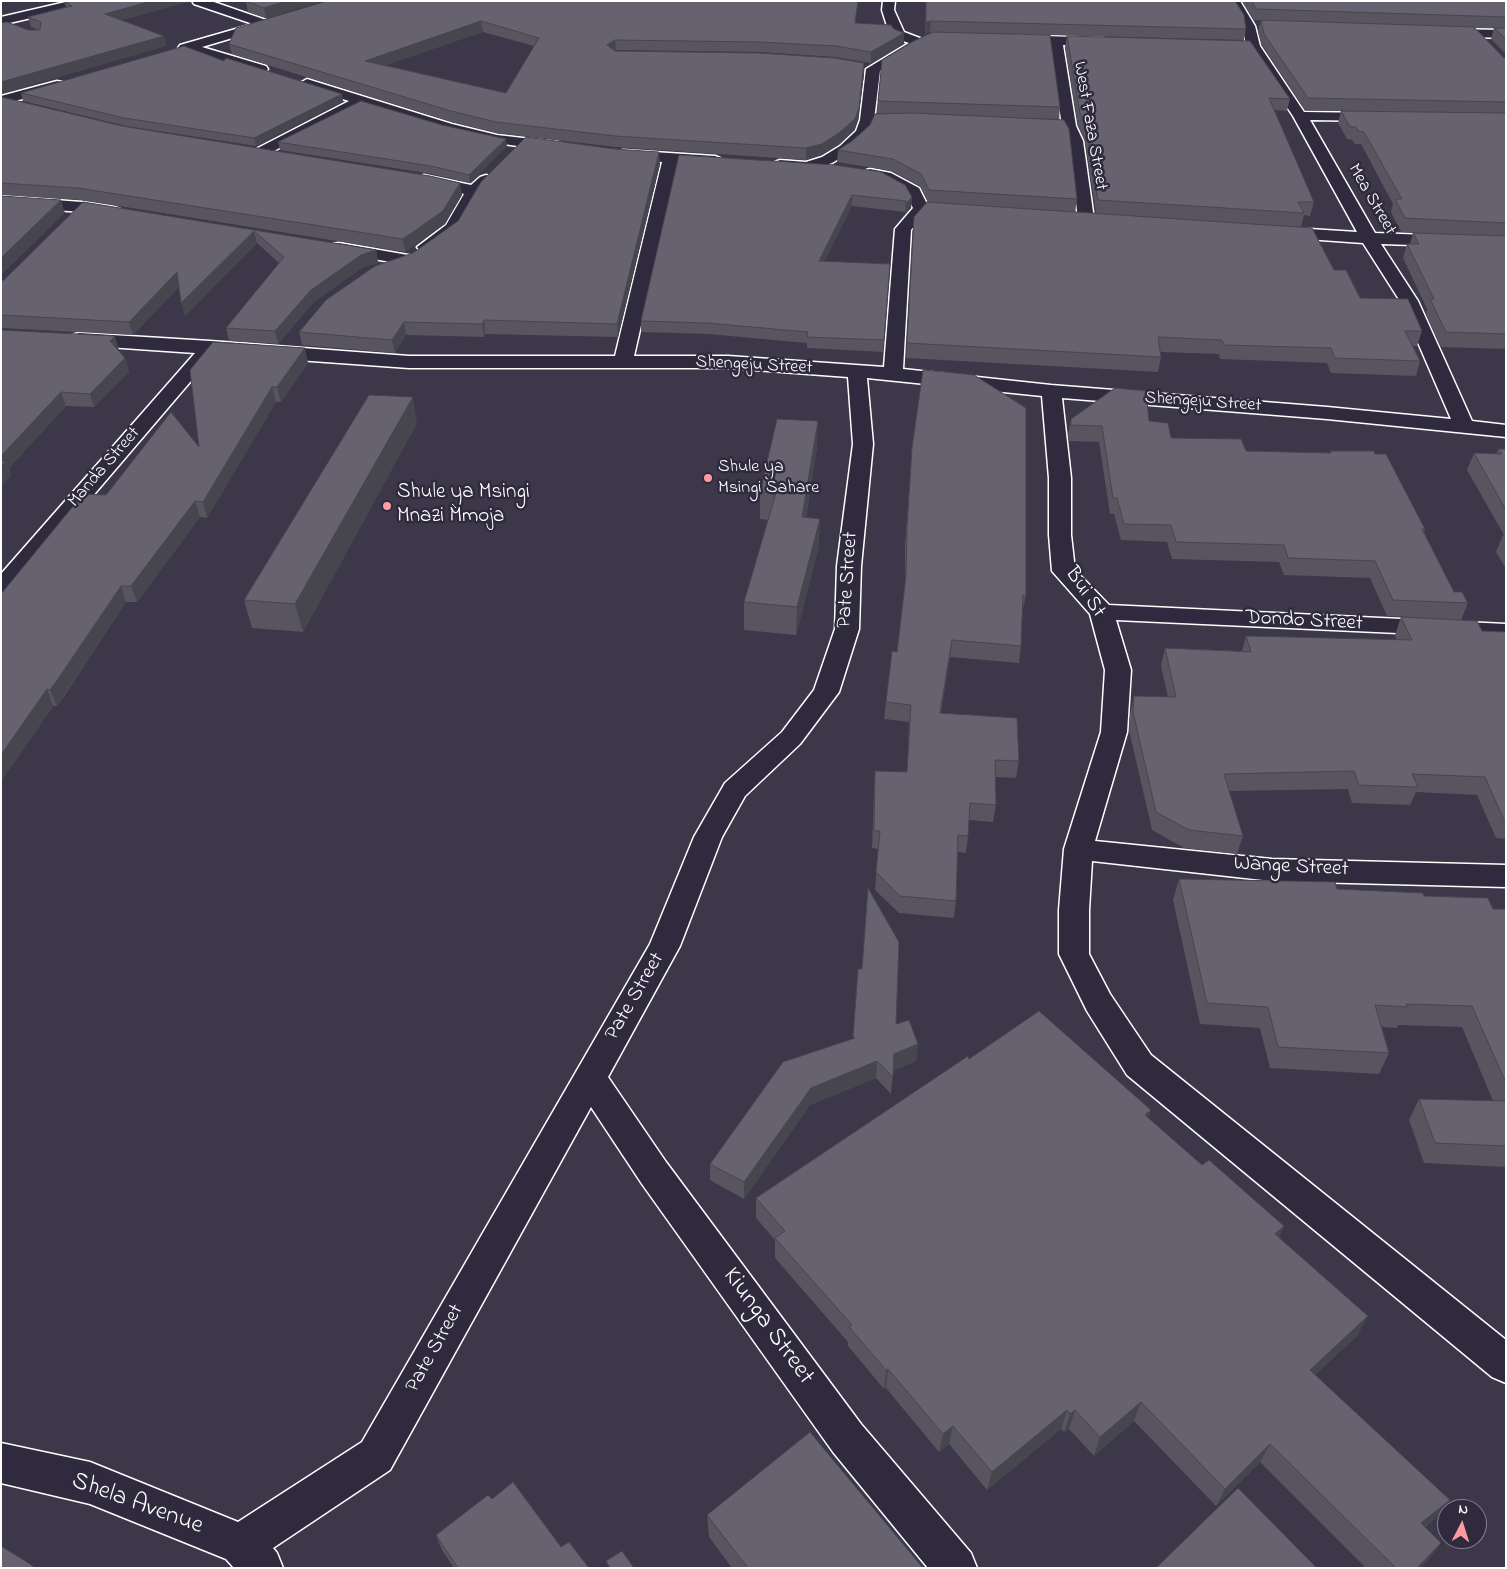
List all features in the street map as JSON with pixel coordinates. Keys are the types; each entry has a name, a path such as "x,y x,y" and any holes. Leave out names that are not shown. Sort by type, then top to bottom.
{"street":[{"path":"1,22 87,1"},
{"path":"198,1 266,24"},
{"path":"856,66 873,69 925,40 899,35 893,26 888,10 888,1"},
{"name":"Mea Street","path":"1234,1 1254,27 1248,45 1300,116 1370,238 1409,301 1464,426"},
{"path":"170,52 283,19"},
{"path":"1,22 19,29"},
{"path":"1426,32 1506,34"},
{"path":"1476,34 1488,46"},
{"path":"999,39 1115,42"},
{"name":"West Faza Street","path":"1056,40 1064,126 1076,141 1086,219"},
{"path":"188,47 277,74"},
{"path":"807,167 827,160 845,149 863,133 867,120 873,69"},
{"path":"296,80 448,128 497,139 511,154"},
{"path":"1,102 68,82"},
{"path":"259,153 362,100"},
{"path":"1,102 30,109"},
{"path":"1300,116 1388,118"},
{"path":"867,120 885,120"},
{"path":"370,272 408,260 453,228 474,191 511,154 569,148"},
{"path":"240,150 288,158"},
{"path":"606,153 729,162"},
{"path":"623,362 671,158"},
{"path":"768,164 848,170 885,176 913,191 929,209 903,229 892,374"},
{"path":"413,178 474,191"},
{"path":"1,201 82,207 130,215"},
{"path":"64,225 82,207"},
{"path":"1067,218 1104,220"},
{"path":"1264,231 1370,238 1506,243"},
{"path":"320,246 408,260"},
{"name":"Shengeju Street","path":"61,338 210,347 290,345 409,362 728,362 892,374 1051,391 1506,431"},
{"name":"Manda Street","path":"1,588 210,347"},
{"name":"Pate Street","path":"251,1556 376,1456 665,946 708,837 734,790 791,738 826,692 847,629 850,557 863,444 857,372"},
{"name":"Bui St","path":"1051,391 1060,478 1060,535 1064,571 1102,612 1118,670 1114,732 1078,848 1074,910 1074,954 1098,1002 1139,1066 1506,1364"},
{"name":"Dondo Street","path":"1102,612 1506,631"},
{"name":"Wange Street","path":"1078,848 1272,870 1506,876"},
{"name":"Kiunga Street","path":"590,1077 654,1173 847,1438 956,1568"},
{"name":"Shela Avenue","path":"1,1463 90,1483 251,1556"}],"building":[{"path":"64,1 151,1 105,14 164,36 1,82 1,23 7,22 28,30 40,30 41,22 28,17 72,6"},
{"path":"246,1 286,1 264,8"},
{"path":"327,1 858,1 855,23 891,25 894,29 904,33 871,52 836,46 759,42 615,40 607,45 615,51 759,53 835,58 864,63 859,108 855,119 822,144 806,148 615,136 496,122 451,111 229,44 236,28","holes":["481,21 539,38 506,93 365,61"]},
{"path":"926,1 1235,1 1244,15 1246,29 926,22"},
{"path":"1252,1 1506,1 1506,17 1256,9"},
{"path":"1261,20 1474,27 1506,58 1506,102 1308,98 1264,34"},
{"path":"1494,28 1506,28 1506,39"},
{"path":"933,32 1050,35 1060,107 878,101 882,60"},
{"path":"1067,36 1250,41 1290,99 1269,98 1314,202 1298,202 1304,213 1098,200 1087,128 1080,113"},
{"path":"184,46 224,61 226,58 342,94 254,138 124,118 21,93"},
{"path":"1,97 122,126 430,176 460,183 443,211 403,239 78,188 1,183"},
{"path":"361,101 442,125 506,139 469,175 431,166 278,142"},
{"path":"1341,111 1506,113 1506,223 1405,218 1395,199 1402,199 1364,132 1358,131 1356,127 1350,127"},
{"path":"912,113 1064,120 1069,129 1077,199 929,190 921,174 893,159 838,150 852,141 870,125 875,114"},
{"path":"526,137 615,149 659,152 617,324 484,320 482,324 404,322 392,340 299,332 326,300 375,266 413,253 458,221 481,182"},
{"path":"679,155 835,165 881,172 905,185 912,197 906,204 906,201 852,195 819,261 890,264 884,340 807,337 808,332 707,323 641,321"},
{"path":"1,196 61,200 1,258"},
{"path":"83,202 376,250 361,255 311,290 275,331 226,328 284,257 254,231 181,303 177,272 129,322 1,315 1,281"},
{"path":"927,202 1312,228 1334,270 1346,270 1360,298 1408,299 1422,331 1405,331 1420,361 1335,358 1331,348 1224,345 1222,340 1158,337 1161,357 907,343 914,217"},
{"path":"1413,233 1506,236 1506,334 1446,332 1430,299 1434,299 1407,244 1419,244"},
{"path":"1,330 115,336 110,341 125,358 90,394 61,392 1,456"},
{"path":"213,342 305,348 277,387 272,387 203,502 195,501 131,586 121,586 58,679 50,690 47,689 1,755 1,594 83,494 106,495 171,412 199,447 190,370"},
{"path":"923,370 974,375 1026,408 1026,596 1023,595 1021,646 952,640 940,713 1017,718 1019,761 995,760 996,805 970,803 968,836 958,835 956,901 900,896 876,872 880,831 874,831 875,771 907,772 911,705 886,702 892,651 897,652 906,576 912,448"},
{"path":"1115,388 1146,391 1149,421 1168,423 1171,438 1241,439 1246,451 1331,453 1330,451 1374,451 1375,454 1386,454 1425,529 1422,529 1454,592 1462,592 1468,603 1393,600 1375,561 1288,558 1284,545 1176,542 1171,525 1124,524 1117,498 1113,498 1102,426 1071,425 1071,419"},
{"path":"369,395 413,397 295,604 244,600"},
{"path":"777,419 818,421 802,517 820,519 797,607 744,602 776,493 760,492"},
{"path":"1498,449 1506,449 1506,510 1474,453 1502,454"},
{"path":"1401,617 1477,621 1482,631 1506,632 1506,821 1485,777 1412,774 1418,787 1359,785 1354,771 1224,774 1243,836 1189,830 1156,812 1133,712 1134,696 1176,697 1165,648 1251,652 1246,636 1412,640"},
{"path":"1179,879 1335,882 1337,889 1423,893 1424,896 1488,898 1493,909 1506,909 1506,1083 1472,1006 1406,1004 1407,1007 1375,1005 1389,1053 1278,1047 1268,1007 1207,1003"},
{"path":"868,888 899,942 896,1024 909,1020 918,1044 894,1054 893,1077 877,1061 811,1088 744,1182 710,1164 783,1062 855,1038 853,1037 858,969 862,969"},
{"path":"1039,1011 1151,1110 1145,1115 1202,1165 1209,1160 1284,1226 1275,1234 1368,1316 1310,1370 1449,1499 1437,1499 1437,1510 1421,1523 1437,1539 1437,1547 1417,1568 1396,1568 1270,1444 1225,1489 1141,1402 1100,1437 1075,1410 1070,1414 1067,1410 992,1472 953,1426 943,1434 888,1369 886,1370 849,1327 852,1325 775,1238 785,1231 756,1198 968,1056 969,1059"},
{"path":"1419,1099 1506,1101 1506,1146 1435,1143"},
{"path":"810,1432 923,1568 748,1568 707,1515"},
{"path":"513,1482 561,1547 569,1542 589,1568 458,1568 436,1535 488,1495 492,1499"},
{"path":"1238,1488 1317,1568 1156,1568"},
{"path":"1,1546 30,1564 35,1568 1,1568"},
{"path":"622,1551 634,1568 610,1568 606,1561"}],"place":[{"name":"Shule ya Msingi Sahare","path":"708,478"},
{"name":"Shule ya Msingi Mnazi Mmoja","path":"387,506"}]}
